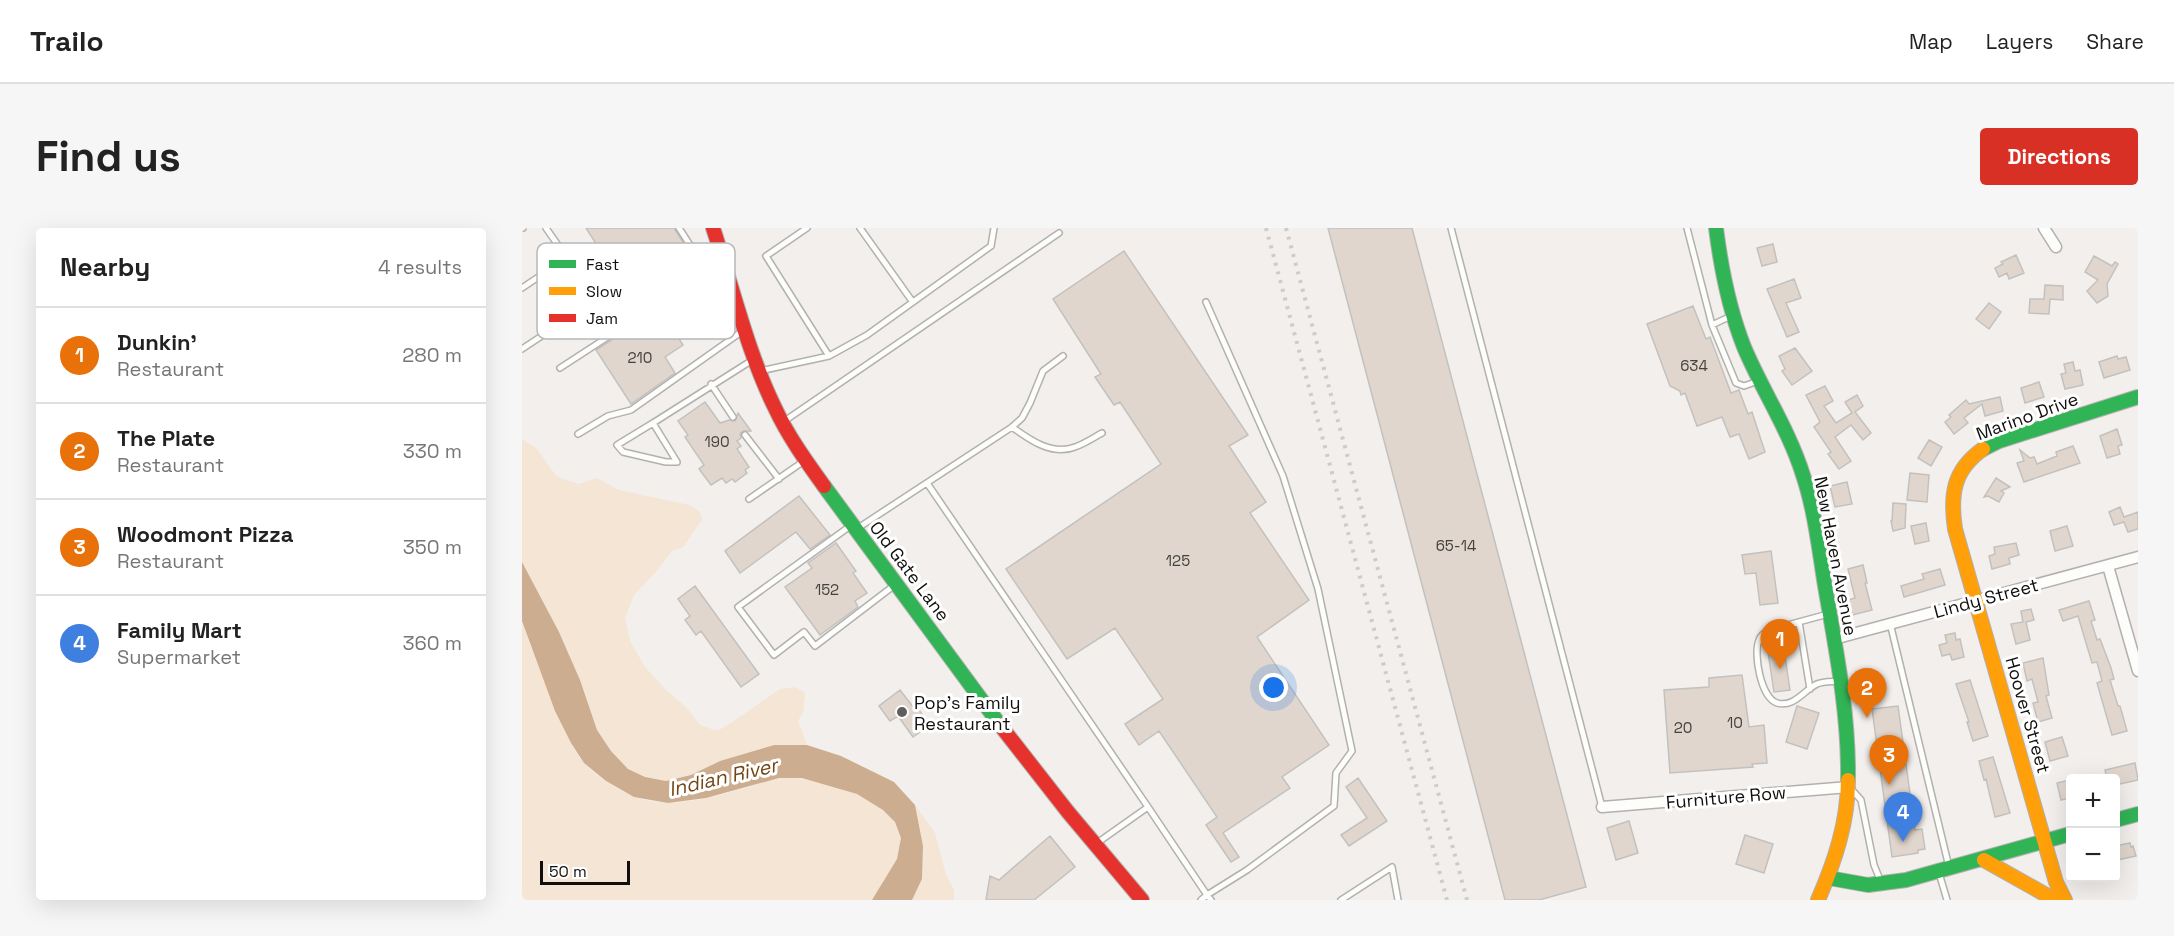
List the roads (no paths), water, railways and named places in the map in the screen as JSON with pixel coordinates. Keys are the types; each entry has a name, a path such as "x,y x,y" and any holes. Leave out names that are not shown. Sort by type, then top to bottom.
{"main road":[{"name":"Old Gate Lane","path":"713,228 718,243"},
{"name":"New Haven Avenue","path":"1716,228 1720,261 1733,315 1759,381 1788,438 1803,475 1812,508 1847,717 1849,787 1838,855 1818,900"},
{"name":"Old Gate Lane","path":"735,294 758,364 781,423 1000,724 1095,845 1142,900"},
{"name":"Marino Drive","path":"1976,600 1952,517 1956,479 1969,459 1989,445 2138,397"},
{"name":"Hoover Street","path":"1976,600 2056,882 2066,900"},
{"path":"2120,819 2138,814"},
{"path":"1829,878 1855,884 1882,884 1944,871 2066,835"},
{"path":"1984,860 2055,900"}],"street":[{"path":"2044,228 2056,247"},
{"name":"Lindy Street","path":"1834,639 2138,558"},
{"path":"2108,566 2138,671"},
{"name":"Furniture Row","path":"1602,807 1849,787"}],"lane":[{"path":"546,228 556,243"},
{"path":"679,228 689,243"},
{"path":"807,228 766,256 829,356"},
{"path":"860,228 912,301"},
{"path":"653,423 677,462 666,462 623,452 617,445 711,384 758,364 829,356 867,335 990,246 994,228"},
{"path":"1451,228 1602,807"},
{"path":"1686,228 1712,325 1736,383 1744,386 1759,381"},
{"path":"781,423 1059,233"},
{"path":"522,288 537,278"},
{"path":"1201,900 1209,898 1334,806 1336,773 1352,751 1318,589 1283,476 1206,302"},
{"path":"1712,325 1733,315"},
{"path":"735,337 746,329"},
{"path":"522,349 537,339"},
{"path":"560,368 603,339"},
{"path":"578,434 608,416 631,410 732,339"},
{"path":"897,583 815,646 804,632 774,655 738,607 855,526 927,483 1012,427 1022,418 1043,371 1063,356"},
{"path":"711,384 733,417"},
{"path":"1012,427 1038,445 1053,449 1073,448 1102,433"},
{"path":"745,435 779,479"},
{"path":"749,499 806,460"},
{"path":"927,483 1209,898"},
{"path":"1829,614 1769,630 1758,642 1757,660 1765,694 1779,704 1791,703 1818,683 1841,681"},
{"path":"1799,622 1810,689"},
{"path":"1890,623 1944,871 1947,900"},
{"path":"1849,787 1861,800 1874,865 1882,884"},
{"path":"1095,845 1148,807"},
{"path":"1341,900 1392,867 1398,900"}],"water":[{"name":"Indian River","path":"522,562 559,632 580,680 597,730 611,751 628,769 645,777 666,781 691,775 720,761 774,745 807,745 841,756 894,782 915,805 923,846 922,879 912,900 872,900 897,859 901,838 895,822 883,810 857,794 802,778 779,778 706,798 668,803 634,797 606,781 584,763 555,711 522,621"}],"railway":[{"path":"1266,228 1447,900"},
{"path":"1286,228 1467,900"}],"place":[{"name":"Dunkin'","path":"1780,669"},
{"name":"Pop's Family Restaurant","path":"902,712"},
{"name":"The Plate","path":"1867,718"},
{"name":"Woodmont Pizza","path":"1889,785"},
{"name":"Family Mart","path":"1903,842"}]}
